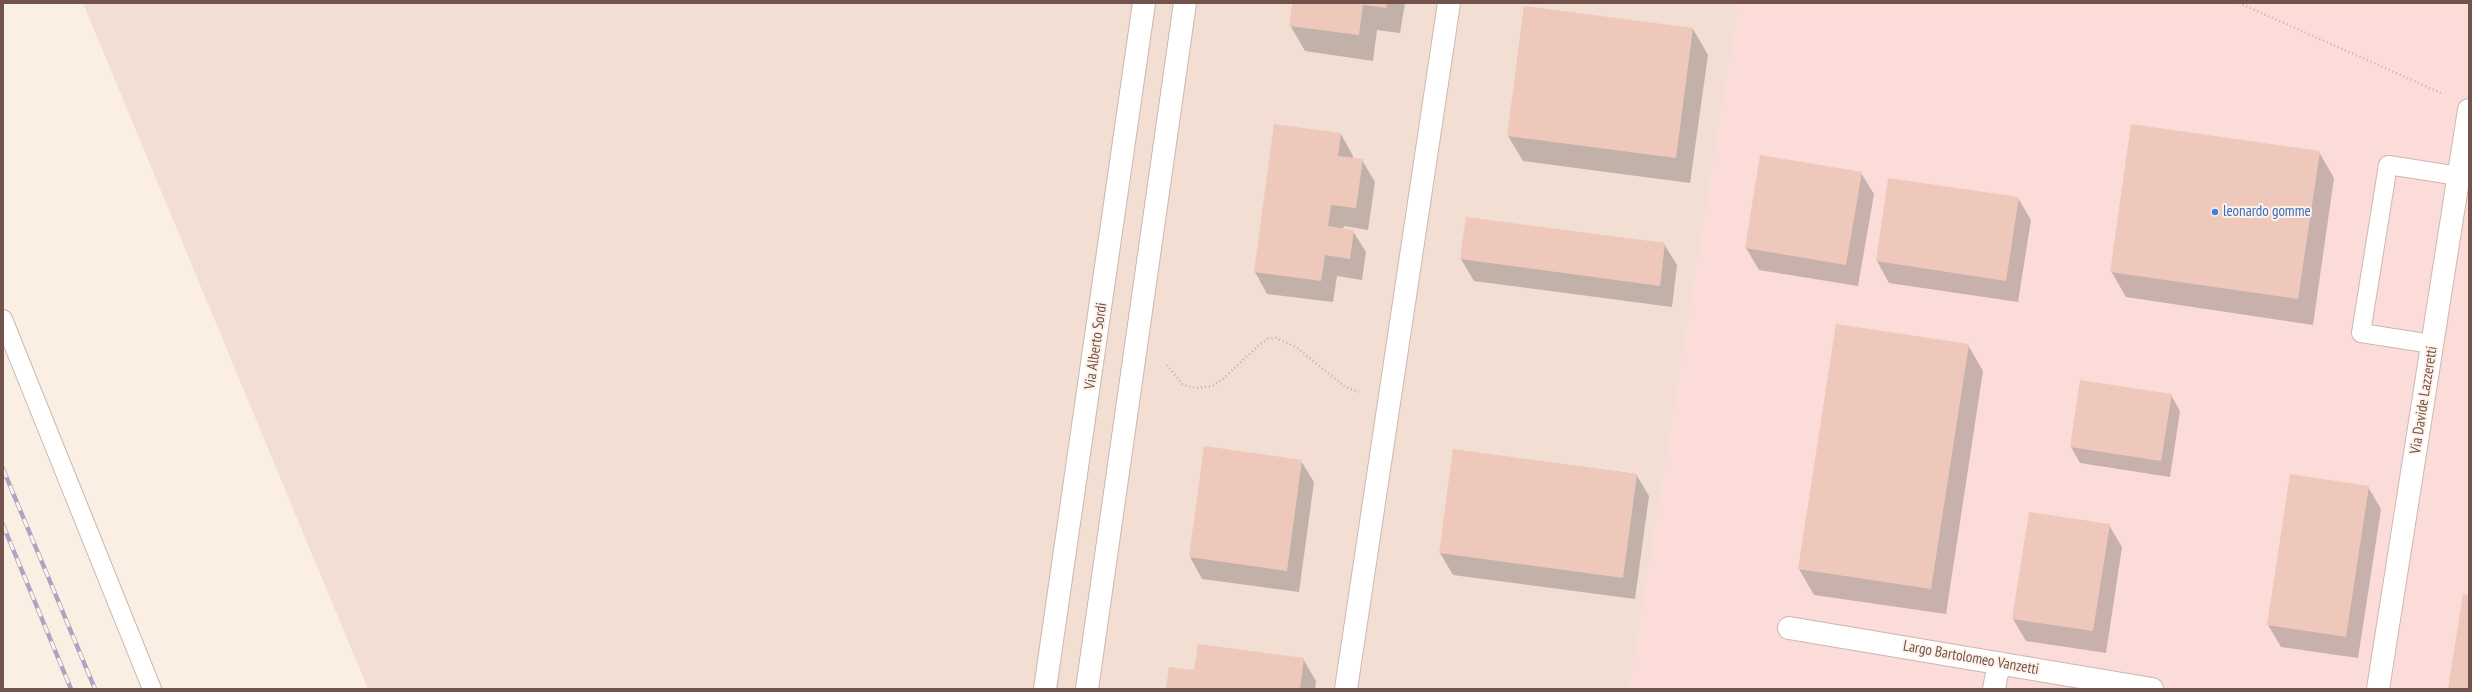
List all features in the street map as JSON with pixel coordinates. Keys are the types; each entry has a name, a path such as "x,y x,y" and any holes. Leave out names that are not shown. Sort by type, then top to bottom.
{"street":[{"name":"Via Alberto Sordi","path":"1045,689 1144,3"},
{"path":"1087,689 1185,3"},
{"path":"1346,689 1449,3"},
{"name":"Via Davide Lazzeretti","path":"2378,689 2469,110"},
{"name":"Largo Bartolomeo Vanzetti","path":"1789,628 2152,689"},
{"path":"1994,689 1999,663"}],"lane":[{"path":"2432,344 2361,333 2388,165 2458,176"},
{"path":"3,319 152,689"}],"path":[{"path":"2239,3 2447,96"},
{"path":"1163,358 1173,375 1183,385 1197,388 1212,386 1222,380 1259,345 1268,339 1276,338 1296,347 1345,387 1355,392 1391,396"}],"shaded area":[{"path":"83,3 1739,3 1630,689 368,689"},
{"path":"1739,3 2469,3 2469,689 1630,689"}],"building":[{"path":"1292,3 1387,3 1386,8 1363,5 1359,35 1289,26"},
{"path":"1524,6 1693,28 1676,158 1507,136"},
{"path":"1274,124 1341,133 1338,156 1363,159 1356,208 1331,205 1328,226 1354,230 1350,259 1325,255 1321,281 1254,272"},
{"name":"leonardo gomme","path":"2131,124 2320,151 2298,299 2110,272"},
{"path":"1760,155 1862,172 1846,265 1745,248"},
{"path":"1888,178 2019,197 2006,281 1876,261"},
{"path":"1466,217 1665,243 1660,286 1460,259"},
{"path":"1836,324 1969,344 1931,589 1798,569"},
{"path":"2080,380 2172,394 2161,461 2070,447"},
{"path":"1204,446 1302,460 1287,571 1189,557"},
{"path":"1453,449 1637,474 1623,578 1439,553"},
{"path":"2290,474 2369,486 2346,637 2267,625"},
{"path":"2029,512 2110,524 2093,631 2012,619"},
{"path":"2463,594 2469,595 2469,689 2448,689"},
{"path":"1198,644 1304,658 1300,689 1166,689 1169,667 1194,670"}],"railway":[{"path":"3,469 95,689"},
{"path":"3,525 71,689"}],"place":[{"name":"leonardo gomme","path":"2215,212"}]}
